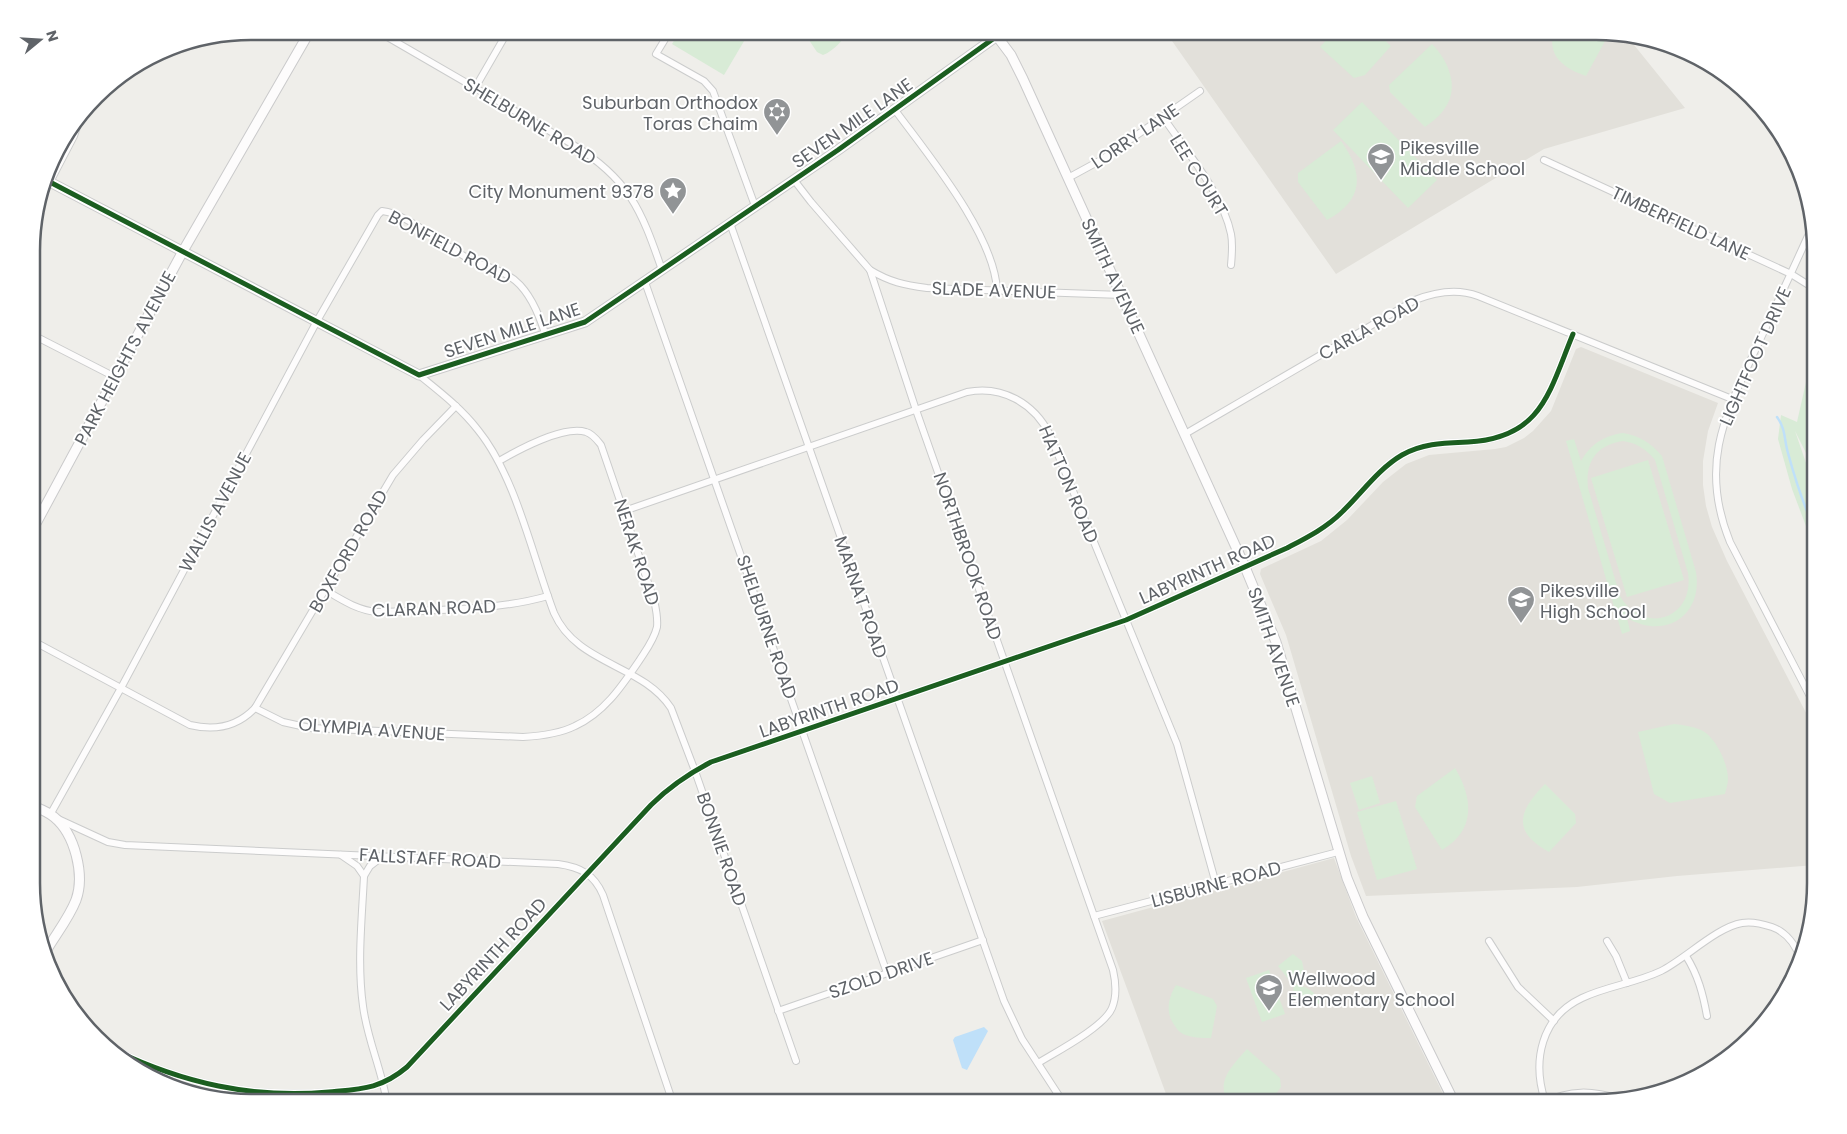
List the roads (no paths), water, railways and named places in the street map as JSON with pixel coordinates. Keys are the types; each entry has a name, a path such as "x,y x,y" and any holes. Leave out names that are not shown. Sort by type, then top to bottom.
{"main road":[{"name":"PARK HEIGHTS AVENUE","path":"40,516 183,251 305,40"},
{"name":"SEVEN MILE LANE","path":"419,375 585,322 895,110 989,40"},
{"name":"SMITH AVENUE","path":"1002,40 1017,66 1246,567 1276,642 1338,852 1363,917 1450,1094"},
{"path":"51,183 419,375"},
{"name":"FALLSTAFF ROAD","path":"40,810 53,816"},
{"path":"49,945 73,906 80,882 75,852 65,832 53,816"}],"street":[{"name":"SHELBURNE ROAD","path":"392,40 572,144 599,162 608,170 637,206 648,230 662,270"},
{"path":"475,88 503,40"},
{"path":"665,40 656,54 704,81 713,91 755,206"},
{"name":"LORRY LANE","path":"1068,178 1101,160 1200,91"},
{"path":"895,110 969,215 992,262 997,290"},
{"name":"LEE COURT","path":"1163,118 1213,191 1225,214 1232,235 1231,265"},
{"path":"63,157 73,138"},
{"name":"TIMBERFIELD LANE","path":"1544,160 1791,274 1807,284"},
{"name":"NORTHBROOK ROAD","path":"794,180 870,270 916,410 1116,981 1114,1001 1106,1017 1093,1028 1038,1063"},
{"name":"WALLIS AVENUE","path":"53,816 317,321 374,221 382,211"},
{"name":"BONFIELD ROAD","path":"382,211 396,214 460,255 500,270 511,277 520,284 533,304 546,336"},
{"name":"MARNAT ROAD","path":"730,223 1012,1022 1058,1094"},
{"name":"LIGHTFOOT DRIVE","path":"1807,238 1732,399 1724,420 1716,459 1715,479 1720,515 1730,542 1807,691"},
{"name":"SLADE AVENUE","path":"870,270 889,281 927,288 1122,295"},
{"name":"SHELBURNE ROAD","path":"645,282 887,973"},
{"name":"CARLA ROAD","path":"1185,434 1406,305 1425,296 1447,292 1470,292 1732,399"},
{"name":"LABYRINTH ROAD","path":"139,1062 179,1077 235,1090 277,1093 322,1093 356,1090 383,1084 407,1067 651,805 664,792 695,770 711,762 804,732 1126,620 1287,548 1325,526 1339,515 1378,473 1406,453 1438,443 1500,438 1527,423 1548,396 1573,334"},
{"path":"40,339 115,377"},
{"name":"BONNIE ROAD","path":"419,375 456,406 478,430 498,461 513,495 558,622 570,638 586,650 653,689 672,708 796,1061"},
{"name":"HATTON ROAD","path":"624,511 967,392 988,390 1008,395 1030,408 1038,416 1050,435 1177,744 1216,884"},
{"name":"BOXFORD ROAD","path":"255,708 393,475 456,406"},
{"name":"NERAK ROAD","path":"498,461 537,442 574,431 587,432 601,445 654,600 657,618 653,639 630,674"},
{"name":"CLARAN ROAD","path":"325,590 352,605 364,610 377,612 502,605 548,596"},
{"path":"40,645 180,721 200,728 217,728 233,724 249,715 255,708"},
{"name":"OLYMPIA AVENUE","path":"255,708 283,722 310,728 536,736 562,732 584,722 606,705 630,674"},
{"name":"FALLSTAFF ROAD","path":"53,816 99,838 118,844 558,864 579,868 587,873"},
{"name":"LISBURNE ROAD","path":"1094,916 1338,852"},
{"path":"339,854 358,866 364,876"},
{"path":"383,856 370,866 364,876 360,988 366,1025 385,1094"},
{"path":"587,873 595,881 603,895 670,1094"},
{"path":"1542,1094 1539,1079 1539,1054 1542,1043 1554,1021 1564,1010 1581,998 1627,984 1660,971 1730,927 1741,923 1752,923 1776,928 1793,943 1796,950"},
{"name":"SZOLD DRIVE","path":"778,1011 983,940"},
{"path":"1489,941 1518,987 1554,1021"},
{"path":"1607,941 1616,956 1627,984"},
{"path":"1686,956 1694,968 1701,986 1707,1016"},
{"path":"1570,1094 1582,1092 1602,1094"}],"water":[{"path":"984,1027 988,1031 967,1070 962,1068 953,1040 955,1037"}],"waterway":[{"path":"1777,417 1783,430 1788,453 1807,512"}],"place":[{"name":"Suburban Orthodox Toras Chaim","path":"777,136"},
{"name":"Pikesville Middle School","path":"1381,181"},
{"name":"City Monument 9378","path":"673,215"},
{"name":"Pikesville High School","path":"1521,624"},
{"name":"Wellwood Elementary School","path":"1269,1012"}]}
